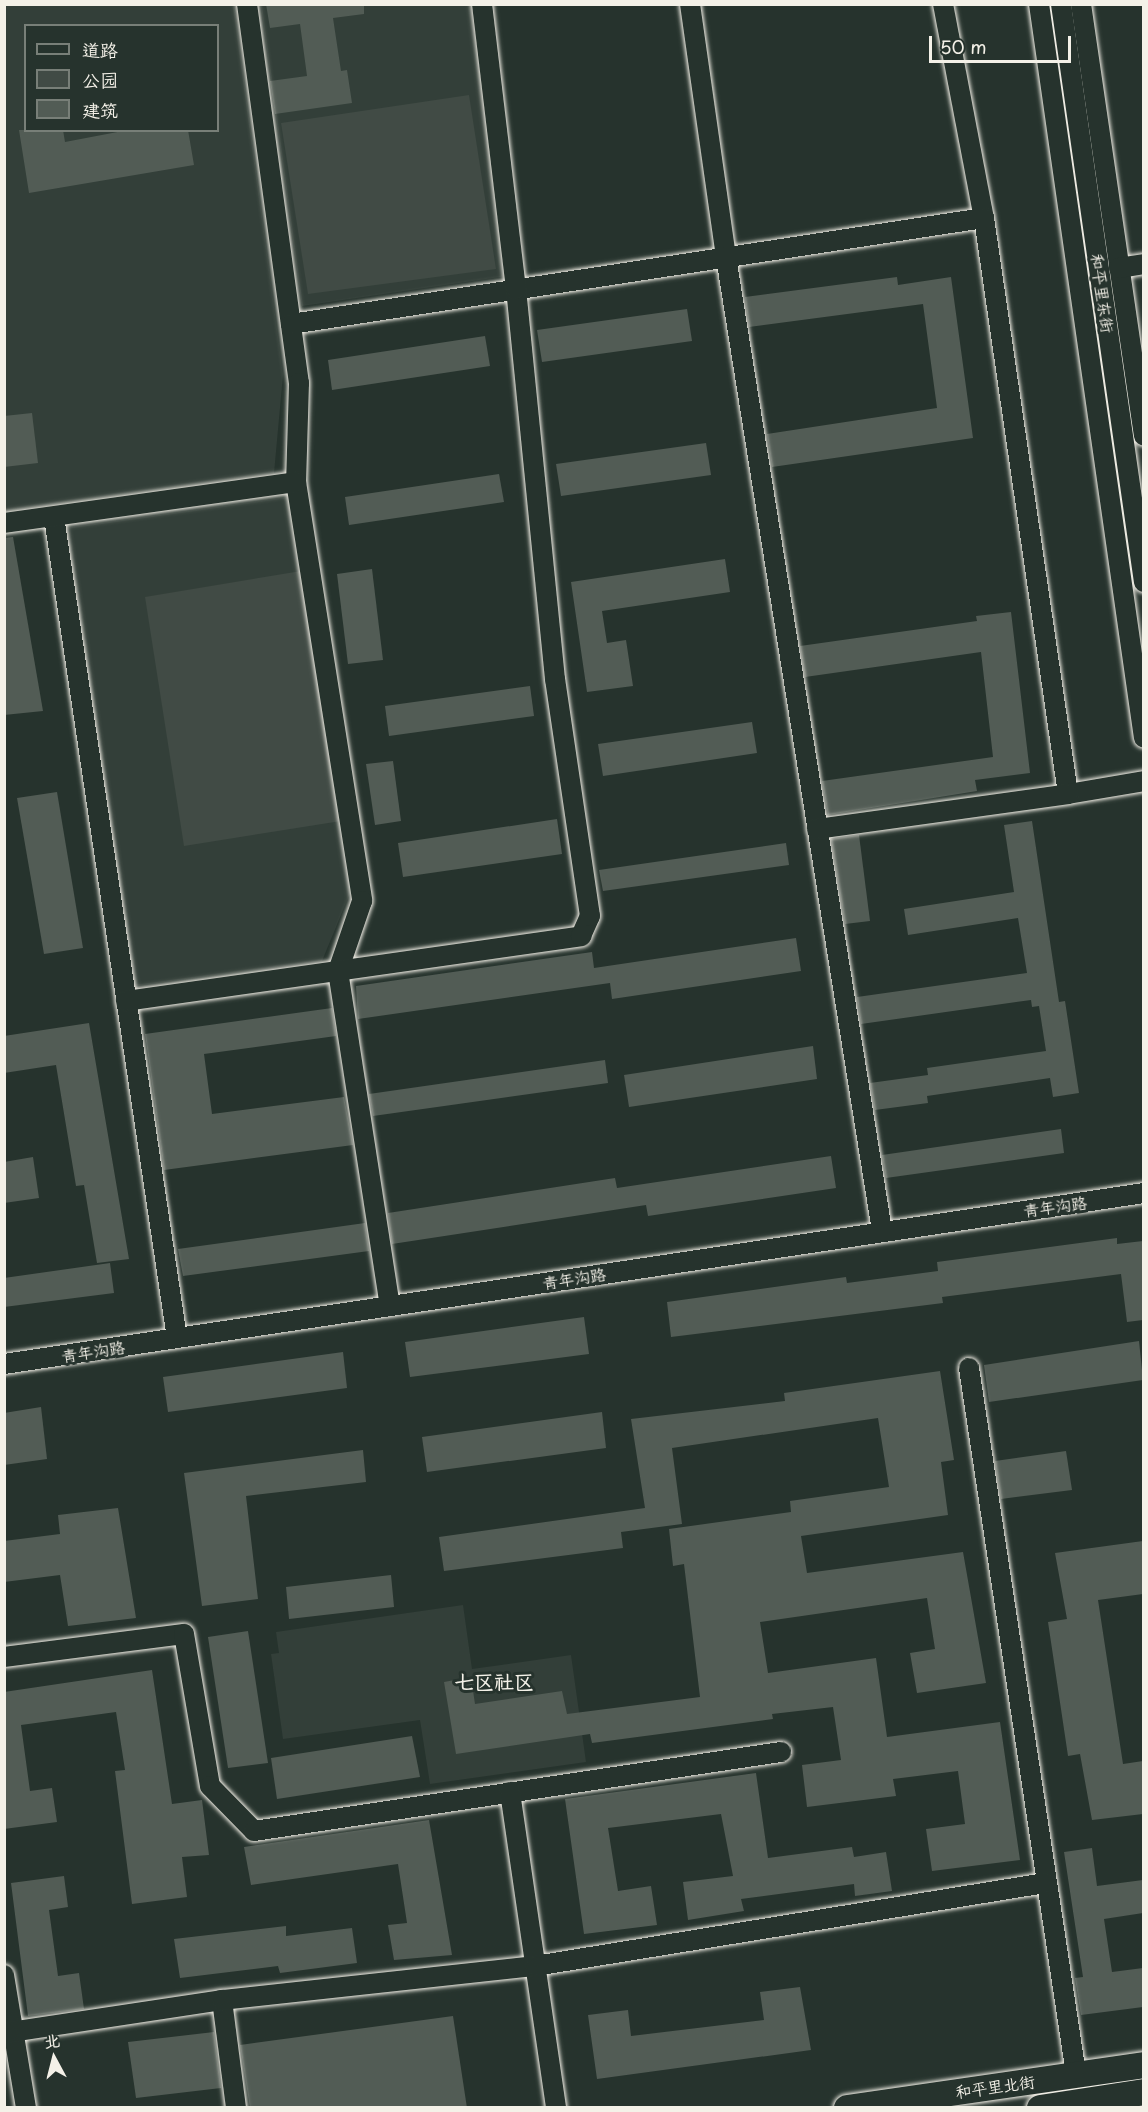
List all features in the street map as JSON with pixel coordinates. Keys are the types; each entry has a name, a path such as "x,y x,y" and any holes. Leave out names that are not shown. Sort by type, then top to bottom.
{"main road":[{"name":"和平里北街","path":"847,2108 1143,2065"},
{"name":"和平里北街","path":"1040,2108 1143,2092"}],"street":[{"path":"247,4 299,383 296,482 362,901 338,971 390,1306"},
{"path":"126,1001 581,936 590,916 555,679 516,289 482,4"},
{"path":"690,4 726,258 882,1231"},
{"path":"943,4 984,218 1068,794"},
{"path":"1039,4 1143,738"},
{"name":"和平里东街","path":"1061,4 1143,582"},
{"name":"和平里东街","path":"1081,4 1143,435"},
{"path":"291,324 984,218"},
{"path":"1119,268 1143,264"},
{"path":"4,523 296,482"},
{"path":"54,516 177,1338"},
{"path":"817,829 1068,794 1143,781"},
{"name":"青年沟路","path":"4,1364 1143,1193"},
{"path":"969,1368 1045,1883 1076,2074"},
{"path":"4,1657 184,1634 210,1786 254,1831 781,1752"},
{"path":"510,1792 556,2108"},
{"path":"10,2032 222,2000 535,1966 1045,1883"},
{"path":"4,1976 10,2032 26,2108"},
{"path":"222,2000 236,2108"},
{"path":"1119,2108 1143,2099"}],"shaded area":[{"path":"4,5 234,5 283,375 274,473 5,511"},
{"path":"261,5 471,5 507,276 302,306"},
{"path":"290,497 352,888 322,961 133,986 66,528"},
{"path":"463,1605 472,1669 571,1655 586,1762 430,1784 420,1720 283,1739 271,1654 279,1653 276,1632"}],"green space":[{"path":"469,95 496,269 308,294 281,123"},
{"path":"301,571 341,821 184,846 145,597"}],"building":[{"path":"266,4 364,4 364,14 333,18 341,71 347,70 352,103 275,114 270,81 307,76 300,24 270,28"},
{"path":"19,130 63,132 65,142 118,132 188,132 194,165 29,193"},
{"path":"897,277 898,285 951,277 973,438 772,467 767,434 937,408 923,304 749,327 745,297"},
{"path":"687,309 692,341 542,362 537,330"},
{"path":"485,336 490,366 332,390 328,360"},
{"path":"32,413 38,463 4,467 4,416"},
{"path":"706,443 711,475 561,496 556,464"},
{"path":"499,474 504,502 349,525 345,497"},
{"path":"13,537 43,711 4,715 4,538"},
{"path":"725,559 730,592 602,611 607,643 626,640 633,686 587,692 571,582"},
{"path":"372,569 383,660 348,664 337,574"},
{"path":"1011,612 1030,773 975,780 977,791 828,815 822,781 993,757 981,652 805,677 800,646 977,621 976,616"},
{"path":"530,686 534,716 389,736 385,706"},
{"path":"752,722 757,753 603,776 598,744"},
{"path":"393,761 401,821 375,825 366,764"},
{"path":"57,792 83,948 44,954 17,798"},
{"path":"557,819 562,854 403,877 398,843"},
{"path":"1032,821 1059,1002 1065,1001 1079,1093 1053,1097 1050,1078 927,1096 928,1103 875,1110 870,1083 928,1075 927,1068 1046,1051 1039,1006 1032,1007 1031,1000 861,1024 857,997 1027,973 1018,918 908,935 904,909 1014,892 1004,825"},
{"path":"859,835 870,921 845,924 831,839"},
{"path":"786,843 789,865 603,891 599,870"},
{"path":"796,938 801,971 612,999 610,983 358,1019 356,986 592,952 594,968"},
{"path":"332,1008 336,1036 204,1054 212,1114 344,1097 353,1145 164,1170 145,1034"},
{"path":"89,1023 129,1259 97,1263 84,1185 76,1186 56,1065 4,1073 4,1036"},
{"path":"813,1046 817,1079 629,1107 624,1075"},
{"path":"605,1060 608,1083 373,1116 369,1094"},
{"path":"1061,1129 1064,1153 886,1178 882,1155"},
{"path":"831,1156 836,1188 648,1216 646,1205 392,1244 388,1213 615,1178 617,1188"},
{"path":"33,1157 39,1198 4,1203 4,1162"},
{"path":"365,1223 369,1251 183,1276 178,1249"},
{"path":"1117,1238 1117,1244 1143,1241 1143,1320 1127,1322 1121,1274 942,1297 943,1303 671,1337 667,1302 846,1277 847,1283 938,1271 937,1262"},
{"path":"110,1263 114,1293 4,1307 4,1278"},
{"path":"584,1317 589,1354 410,1377 405,1342"},
{"path":"1139,1341 1143,1380 989,1402 984,1365"},
{"path":"343,1352 347,1388 168,1412 163,1377"},
{"path":"940,1371 954,1460 941,1462 948,1515 801,1536 807,1573 963,1552 986,1683 917,1693 910,1653 935,1649 927,1598 760,1622 768,1673 876,1658 887,1737 1000,1722 1020,1860 932,1871 926,1829 965,1824 958,1771 893,1779 896,1796 807,1807 802,1765 841,1760 833,1707 772,1714 773,1719 592,1743 590,1734 456,1754 444,1682 471,1677 475,1704 562,1691 567,1714 700,1697 684,1564 673,1566 669,1529 791,1512 790,1501 889,1487 878,1418 672,1448 682,1524 621,1532 623,1548 444,1571 439,1537 645,1508 631,1419 785,1401 784,1393"},
{"path":"41,1407 47,1459 4,1465 4,1413"},
{"path":"602,1412 606,1448 427,1472 422,1437"},
{"path":"363,1450 366,1482 246,1496 258,1599 202,1606 184,1473"},
{"path":"1066,1451 1072,1490 1001,1499 995,1461"},
{"path":"118,1508 136,1618 68,1626 60,1575 4,1582 4,1541 60,1534 58,1515"},
{"path":"1143,1541 1143,1594 1098,1600 1123,1764 1143,1761 1143,1814 1092,1820 1080,1754 1068,1756 1048,1622 1067,1619 1055,1553"},
{"path":"391,1575 394,1607 289,1619 286,1587"},
{"path":"248,1631 268,1763 228,1768 208,1637"},
{"path":"152,1670 172,1804 202,1800 209,1855 182,1857 187,1897 132,1904 115,1771 125,1770 116,1712 21,1725 30,1791 52,1788 57,1822 4,1829 4,1692"},
{"path":"412,1736 420,1777 277,1799 271,1758"},
{"path":"756,1773 768,1858 852,1847 854,1857 886,1852 892,1891 855,1896 854,1884 741,1899 744,1911 688,1920 683,1882 733,1876 721,1814 608,1828 618,1891 651,1886 657,1925 584,1934 565,1799"},
{"path":"429,1820 452,1955 394,1960 388,1925 407,1923 398,1864 251,1885 244,1847"},
{"path":"1092,1848 1097,1886 1143,1880 1143,1913 1104,1919 1112,1972 1143,1968 1143,2007 1081,2015 1075,1978 1083,1977 1064,1852"},
{"path":"64,1876 68,1907 49,1910 58,1976 79,1973 84,2009 28,2016 11,1883"},
{"path":"286,1926 286,1936 352,1928 357,1963 280,1973 278,1966 180,1978 174,1939"},
{"path":"800,1987 811,2050 597,2079 588,2015 628,2010 631,2036 764,2020 760,1992"},
{"path":"453,2016 467,2108 250,2108 240,2045"},
{"path":"214,2032 221,2088 136,2098 128,2042"}],"district":[{"name":"七区社区","path":"494,1681"}]}
